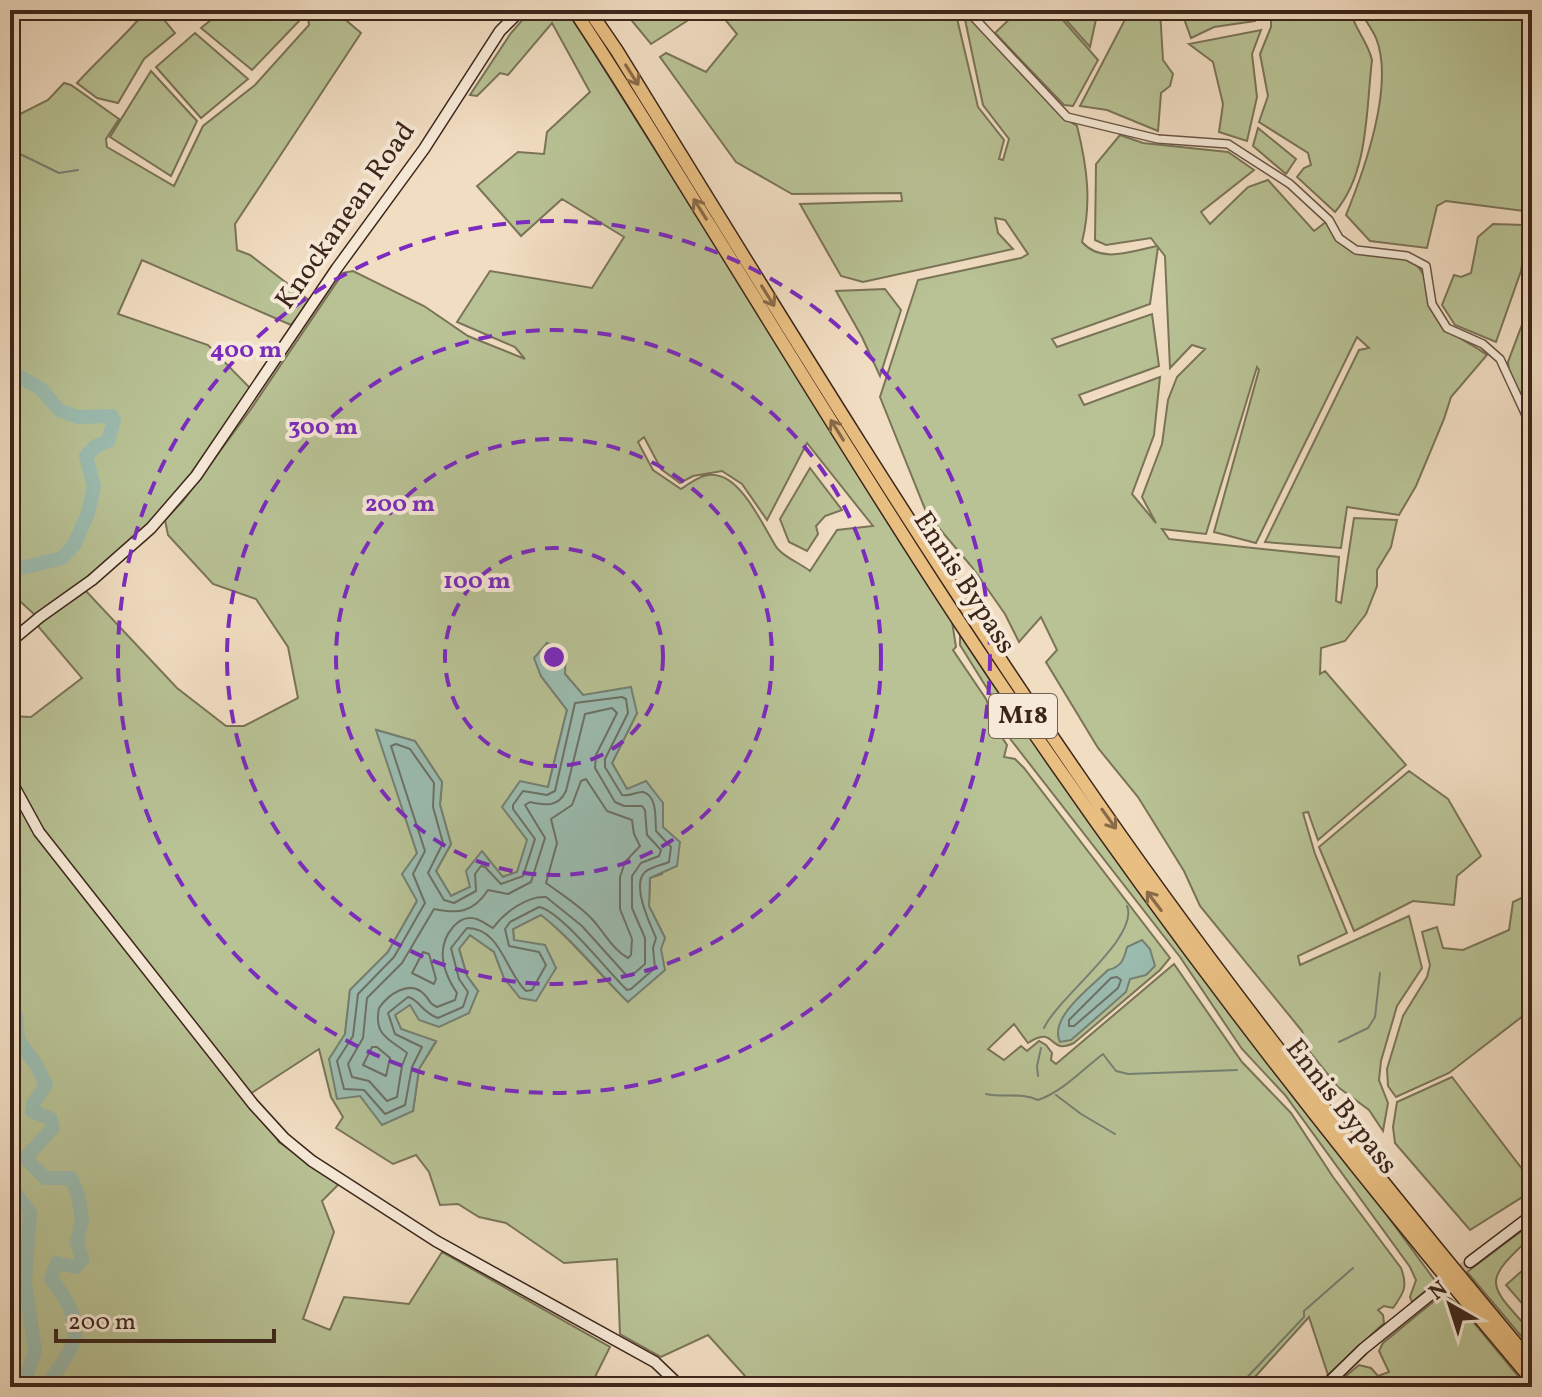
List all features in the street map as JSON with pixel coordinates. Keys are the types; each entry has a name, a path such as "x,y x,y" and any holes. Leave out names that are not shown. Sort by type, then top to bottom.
{"highway":[{"name":"Ennis Bypass","path":"574,10 964,629 1061,771 1213,981 1366,1179 1532,1380"},
{"name":"Ennis Bypass","path":"589,10 889,492 1078,775 1191,932 1308,1085 1427,1238 1532,1363"}],"street":[{"name":"Knockanean Road","path":"10,642 92,580 151,528 196,476 337,268 424,149 500,31 521,10"},
{"path":"967,10 1067,117 1158,139 1228,144 1290,184 1329,220 1339,238 1356,250 1407,256 1426,266 1432,304 1447,328 1483,344 1500,359 1532,428"},
{"path":"10,779 39,832 253,1104 284,1138 312,1161 436,1241 655,1362 681,1387"},
{"path":"1470,1262 1532,1215"},
{"path":"1324,1387 1363,1349 1435,1291"}],"green space":[{"path":"147,10 156,10 175,33 144,59 118,103 97,98 77,83"},
{"path":"223,10 285,10 299,21 252,70 201,28"},
{"path":"307,10 334,10 361,33 235,224 237,250 250,255 310,301 291,325 142,260 118,314 208,345 250,388 200,465 157,516 98,568 35,615 10,592 10,119 48,100 64,83 71,85 119,119 106,139 107,147 174,186 203,126 255,85 309,25"},
{"path":"531,10 566,10 569,13 952,621 956,647 953,650 986,699 1007,745 1004,757 1015,759 1024,768 1170,958 1074,1043 1060,1046 1044,1037 1028,1043 1014,1024 988,1049 1004,1060 1021,1046 1027,1051 1039,1041 1052,1053 1051,1060 1056,1064 1174,964 1242,1062 1291,1113 1333,1177 1401,1268 1404,1289 1400,1298 1393,1308 1384,1306 1378,1310 1383,1315 1384,1323 1328,1375 1309,1317 1246,1387 755,1387 708,1335 661,1357 620,1334 617,1259 564,1263 506,1223 479,1217 458,1204 440,1205 429,1172 416,1155 393,1164 336,1128 343,1117 331,1097 319,1049 250,1094 279,1142 340,1183 322,1201 334,1232 303,1319 330,1330 344,1297 409,1304 442,1252 610,1347 590,1387 10,1387 10,716 31,717 82,678 37,625 86,591 177,688 226,726 244,726 298,698 288,647 256,599 213,584 168,535 165,520 183,501 251,409 343,273 353,271 424,306 468,336 525,359 515,347 457,322 490,271 592,288 624,237 562,199 521,236 477,186 518,152 544,154 547,132 590,92 552,23 508,75 500,73 477,96 470,95 511,33","holes":["644,437 661,469 680,483 693,476 722,471 742,484 767,520 807,443 873,526 837,530 810,571 778,549 750,503 725,478 706,476 681,489 653,470 638,442","547,643 565,674 583,695 637,713 612,763 627,789 663,803 662,874 650,878 649,906 665,938 628,1002 541,914 513,929 514,940 556,968 547,980 504,978 494,952 470,935 459,948 467,976 478,991 410,1004 395,1015 401,1029 436,1042 419,1069 413,1111 360,1096 345,1034 350,990 388,952 417,901 417,853 377,730 415,741 442,782 440,805 451,844 436,871 451,896 517,872 548,787 567,710 541,676 535,659"]},
{"path":"623,10 704,10 651,44"},
{"path":"763,10 955,10 978,107 1004,140 999,159 1003,160 1009,139 983,105 963,10 1066,119 1077,126 1087,184 1087,213 1082,242 1090,249 1098,253 1117,254 1157,246 1151,238 1106,245 1095,240 1096,164 1120,135 1143,143 1228,152 1254,170 1201,212 1210,224 1248,187 1268,180 1314,231 1326,222 1344,243 1361,252 1408,258 1422,272 1432,306 1441,323 1487,355 1451,397 1416,486 1399,515 1347,507 1341,548 1265,542 1359,350 1369,348 1357,337 1256,543 1214,532 1259,370 1257,367 1206,534 1162,529 1169,539 1339,557 1336,601 1341,603 1354,518 1397,520 1391,547 1377,570 1377,586 1366,614 1345,641 1321,648 1320,674 1325,671 1406,765 1318,840 1308,812 1303,813 1315,854 1347,933 1298,956 1300,965 1409,916 1422,968 1397,1006 1381,1061 1379,1080 1388,1103 1383,1131 1369,1110 1338,1087 1310,1052 1302,1031 1200,906 1184,871 1138,797 1098,748 1046,662 1057,650 1041,617 1019,642 1005,614 972,567 927,514 880,397 918,280 1028,254 1005,220 995,218 998,233 1013,249 863,282 841,276 800,204 902,201 901,193 792,194 736,162 660,57 666,53 706,72 737,34 723,17","holes":["1158,247 1165,256 1170,368 1192,345 1205,349 1177,377 1168,400 1162,444 1142,497 1156,523 1132,494 1154,435 1160,377 1084,405 1079,395 1159,366 1152,314 1057,347 1052,339 1150,304"]},
{"path":"1019,10 1054,10 1098,60 1073,106 1064,105 995,33"},
{"path":"1057,10 1098,10 1090,47"},
{"path":"1130,10 1160,10 1163,60 1173,74 1170,86 1161,93 1158,131 1107,110 1080,106"},
{"path":"1181,10 1263,10 1255,21 1214,27 1191,38"},
{"path":"1271,10 1350,10 1370,53 1367,119 1360,160 1346,196 1335,212 1297,177 1311,165 1308,153 1259,122 1268,96 1260,54 1271,27"},
{"path":"1362,10 1532,10 1532,212 1446,201 1437,206 1427,248 1370,241 1346,215 1375,128 1382,79 1376,38"},
{"path":"1261,30 1252,54 1257,97 1247,141 1219,132 1223,104 1213,62 1189,44"},
{"path":"195,33 248,79 201,118 156,67"},
{"path":"151,71 197,121 171,176 110,137"},
{"path":"1258,128 1296,159 1286,174 1253,146"},
{"path":"1493,224 1529,225 1521,271 1496,342 1455,325 1442,305 1454,275 1461,277 1471,273 1478,237"},
{"path":"885,289 901,310 880,376 836,291"},
{"path":"1532,298 1532,416 1509,372 1508,362"},
{"path":"810,468 842,510 825,516 816,526 818,534 807,551 789,542 780,519"},
{"path":"960,633 1436,1282 1412,1302 1410,1297 1416,1280 1410,1267 1285,1095 1242,1049 1180,957 1011,740 993,698 960,645"},
{"path":"1409,771 1448,799 1481,856 1457,876 1454,905 1413,901 1354,931 1319,847"},
{"path":"1532,893 1532,1009 1449,1073 1396,1097 1388,1086 1387,1069 1403,1016 1427,977 1430,965 1422,932 1437,927 1443,948 1463,950 1509,930 1513,902"},
{"path":"1452,1077 1532,1182 1532,1191 1470,1230 1395,1143 1393,1127 1397,1102"},
{"path":"1532,1223 1532,1236 1504,1264 1496,1284 1506,1304 1532,1333 1532,1349 1467,1272"},
{"path":"1532,1262 1532,1315 1506,1285"},
{"path":"1446,1295 1461,1307 1527,1387 1335,1385 1359,1365 1371,1368 1378,1376 1389,1372 1379,1351 1383,1343 1439,1297"}],"water":[{"path":"547,643 566,652 565,674 583,695 631,687 637,713 612,763 627,789 646,781 663,803 663,827 680,842 677,866 650,878 649,906 665,938 661,949 665,970 628,1002 541,915 513,929 514,940 545,945 556,968 536,1001 520,998 504,978 494,952 470,935 459,949 467,976 478,991 469,1013 439,1027 419,1020 410,1005 395,1015 401,1029 436,1041 419,1069 413,1111 382,1125 360,1096 337,1099 329,1059 345,1034 350,990 388,952 417,901 402,874 417,853 376,730 415,741 442,782 440,805 451,844 436,871 451,896 470,887 466,871 482,851 503,877 517,872 527,840 502,807 520,781 548,787 567,710 541,676 534,658"},
{"path":"1142,940 1150,949 1155,966 1146,975 1130,979 1126,992 1071,1040 1060,1042 1060,1023 1073,1003 1108,970 1119,965 1127,947"}],"waterway":[{"path":"10,149 59,173 78,170"},
{"path":"10,335 10,352"},
{"path":"10,360 14,373 41,389 59,410 78,417 112,416 114,421 108,441 96,446 86,456 94,487 88,513 74,545 62,558 10,571"},
{"path":"10,889 15,891 10,911"},
{"path":"1044,1028 1121,934 1128,919 1127,906"},
{"path":"1339,1042 1368,1028 1375,1017 1380,973"},
{"path":"10,1011 16,1015 18,1040 46,1085 33,1104 32,1111 51,1119 53,1128 25,1158 45,1178 71,1178 82,1219 77,1242 82,1260 76,1267 57,1263 51,1279 66,1301 75,1326 71,1347 53,1377 61,1387"},
{"path":"1038,1076 1041,1048"},
{"path":"986,1094 1026,1096 1038,1100 1064,1086 1103,1054 1116,1071 1128,1074 1237,1070"},
{"path":"1056,1095 1115,1134"},
{"path":"10,1185 30,1213 25,1283 35,1351 23,1387"},
{"path":"1238,1387 1304,1317 1304,1311 1353,1268"},
{"path":"100,1387 108,1379 134,1387"}],"tunnel":[{"path":"1435,1291 1470,1262"}]}
